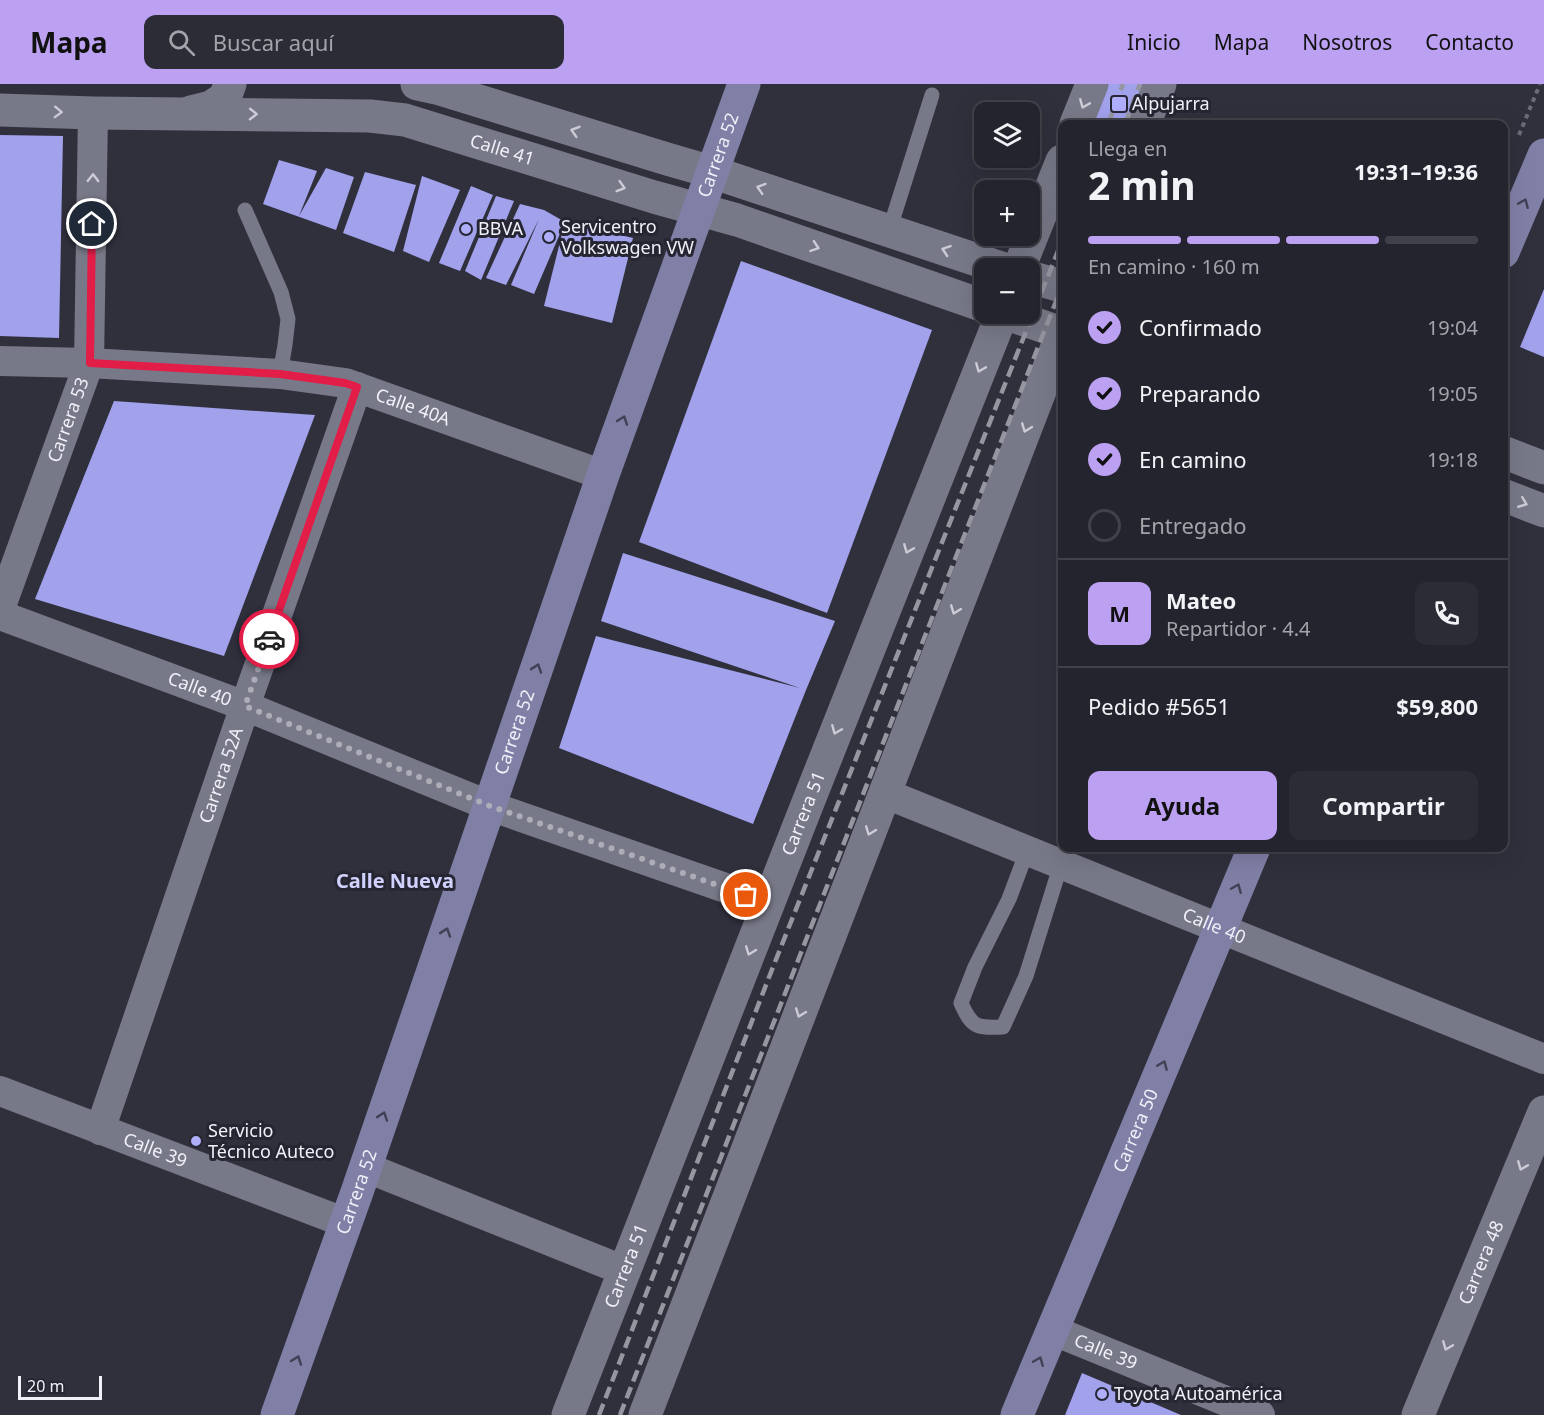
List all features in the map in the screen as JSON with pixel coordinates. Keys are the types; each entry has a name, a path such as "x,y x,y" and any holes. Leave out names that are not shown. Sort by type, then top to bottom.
{"main road":[{"name":"Carrera 52","path":"278,1415 603,475 744,84"},
{"path":"1508,233 1530,150"},
{"name":"Carrera 50","path":"1017,1415 1252,852"}],"street":[{"path":"187,114 211,107 225,98 230,84"},
{"path":"417,84 440,88 712,172 974,259"},
{"path":"1078,120 1092,84"},
{"path":"1146,120 1160,84"},
{"name":"Calle 41","path":"0,110 370,116 405,120 737,220 974,303"},
{"name":"Carrera 53","path":"0,609 90,363 93,113"},
{"path":"1023,258 1058,171"},
{"path":"1040,280 1058,285"},
{"name":"Carrera 51","path":"568,1415 998,324"},
{"path":"1035,324 1058,332"},
{"path":"645,1415 1058,343"},
{"name":"Calle 40A","path":"0,361 90,363 280,374 345,383 603,475"},
{"name":"Carrera 52A","path":"100,1130 357,387"},
{"path":"1508,454 1544,468"},
{"path":"1508,497 1544,511"},
{"name":"Calle 40","path":"0,615 245,706 490,806 769,903"},
{"name":"Calle 40","path":"884,794 1544,1059"},
{"name":"Calle 39","path":"0,1091 346,1223"},
{"name":"Carrera 48","path":"1418,1415 1544,1112"},
{"path":"365,1167 625,1271"},
{"name":"Calle 39","path":"1052,1330 1260,1415"}],"lane":[{"path":"889,231 932,96"},
{"path":"245,210 281,291 288,320 280,374"},
{"path":"1028,851 1009,899 975,967 961,1003 968,1018 981,1028 1003,1027 1026,975 1061,864"}],"path":[{"path":"1530,150 1540,84"}],"building":[{"name":"Alpujarra","path":"1083,84 1171,84 1157,120 1069,120"},
{"path":"0,135 63,136 59,338 0,336"},
{"path":"279,160 317,171 299,216 326,168 354,177 336,230 263,204"},
{"path":"365,172 416,185 394,252 343,233"},
{"path":"422,176 460,190 429,262 403,251"},
{"name":"BBVA","path":"471,186 493,195 460,271 439,263"},
{"path":"496,196 514,201 481,280 465,271"},
{"path":"520,204 544,210 565,222 534,294 511,285 539,219 506,285 486,278"},
{"path":"565,222 633,238 612,323 544,306"},
{"path":"741,261 932,330 827,613 639,542"},
{"path":"1544,289 1544,357 1520,347"},
{"path":"114,401 315,415 224,656 35,599"},
{"path":"623,553 835,621 753,824 559,748 596,636 800,688 601,621"},
{"name":"Toyota Autoamérica","path":"1082,1373 1181,1415 1065,1415"}],"railway":[{"path":"1110,120 1123,84"},
{"path":"1126,120 1140,84"},
{"path":"599,1415 773,967 1058,251"},
{"path":"620,1415 1058,296"}],"way so far":[{"path":"269,639 245,706 490,806 746,895"}],"place":[{"name":"Alpujarra","path":"1119,104"},
{"name":"BBVA","path":"466,229"},
{"name":"Servicentro Volkswagen VW","path":"549,237"},
{"name":"Servicio Técnico Auteco","path":"196,1141"},
{"name":"Toyota Autoamérica","path":"1102,1394"}],"district":[{"name":"Calle Nueva","path":"395,881"}],"route":[{"path":"92,224 90,363 280,374 345,383 357,387 269,639"}]}
